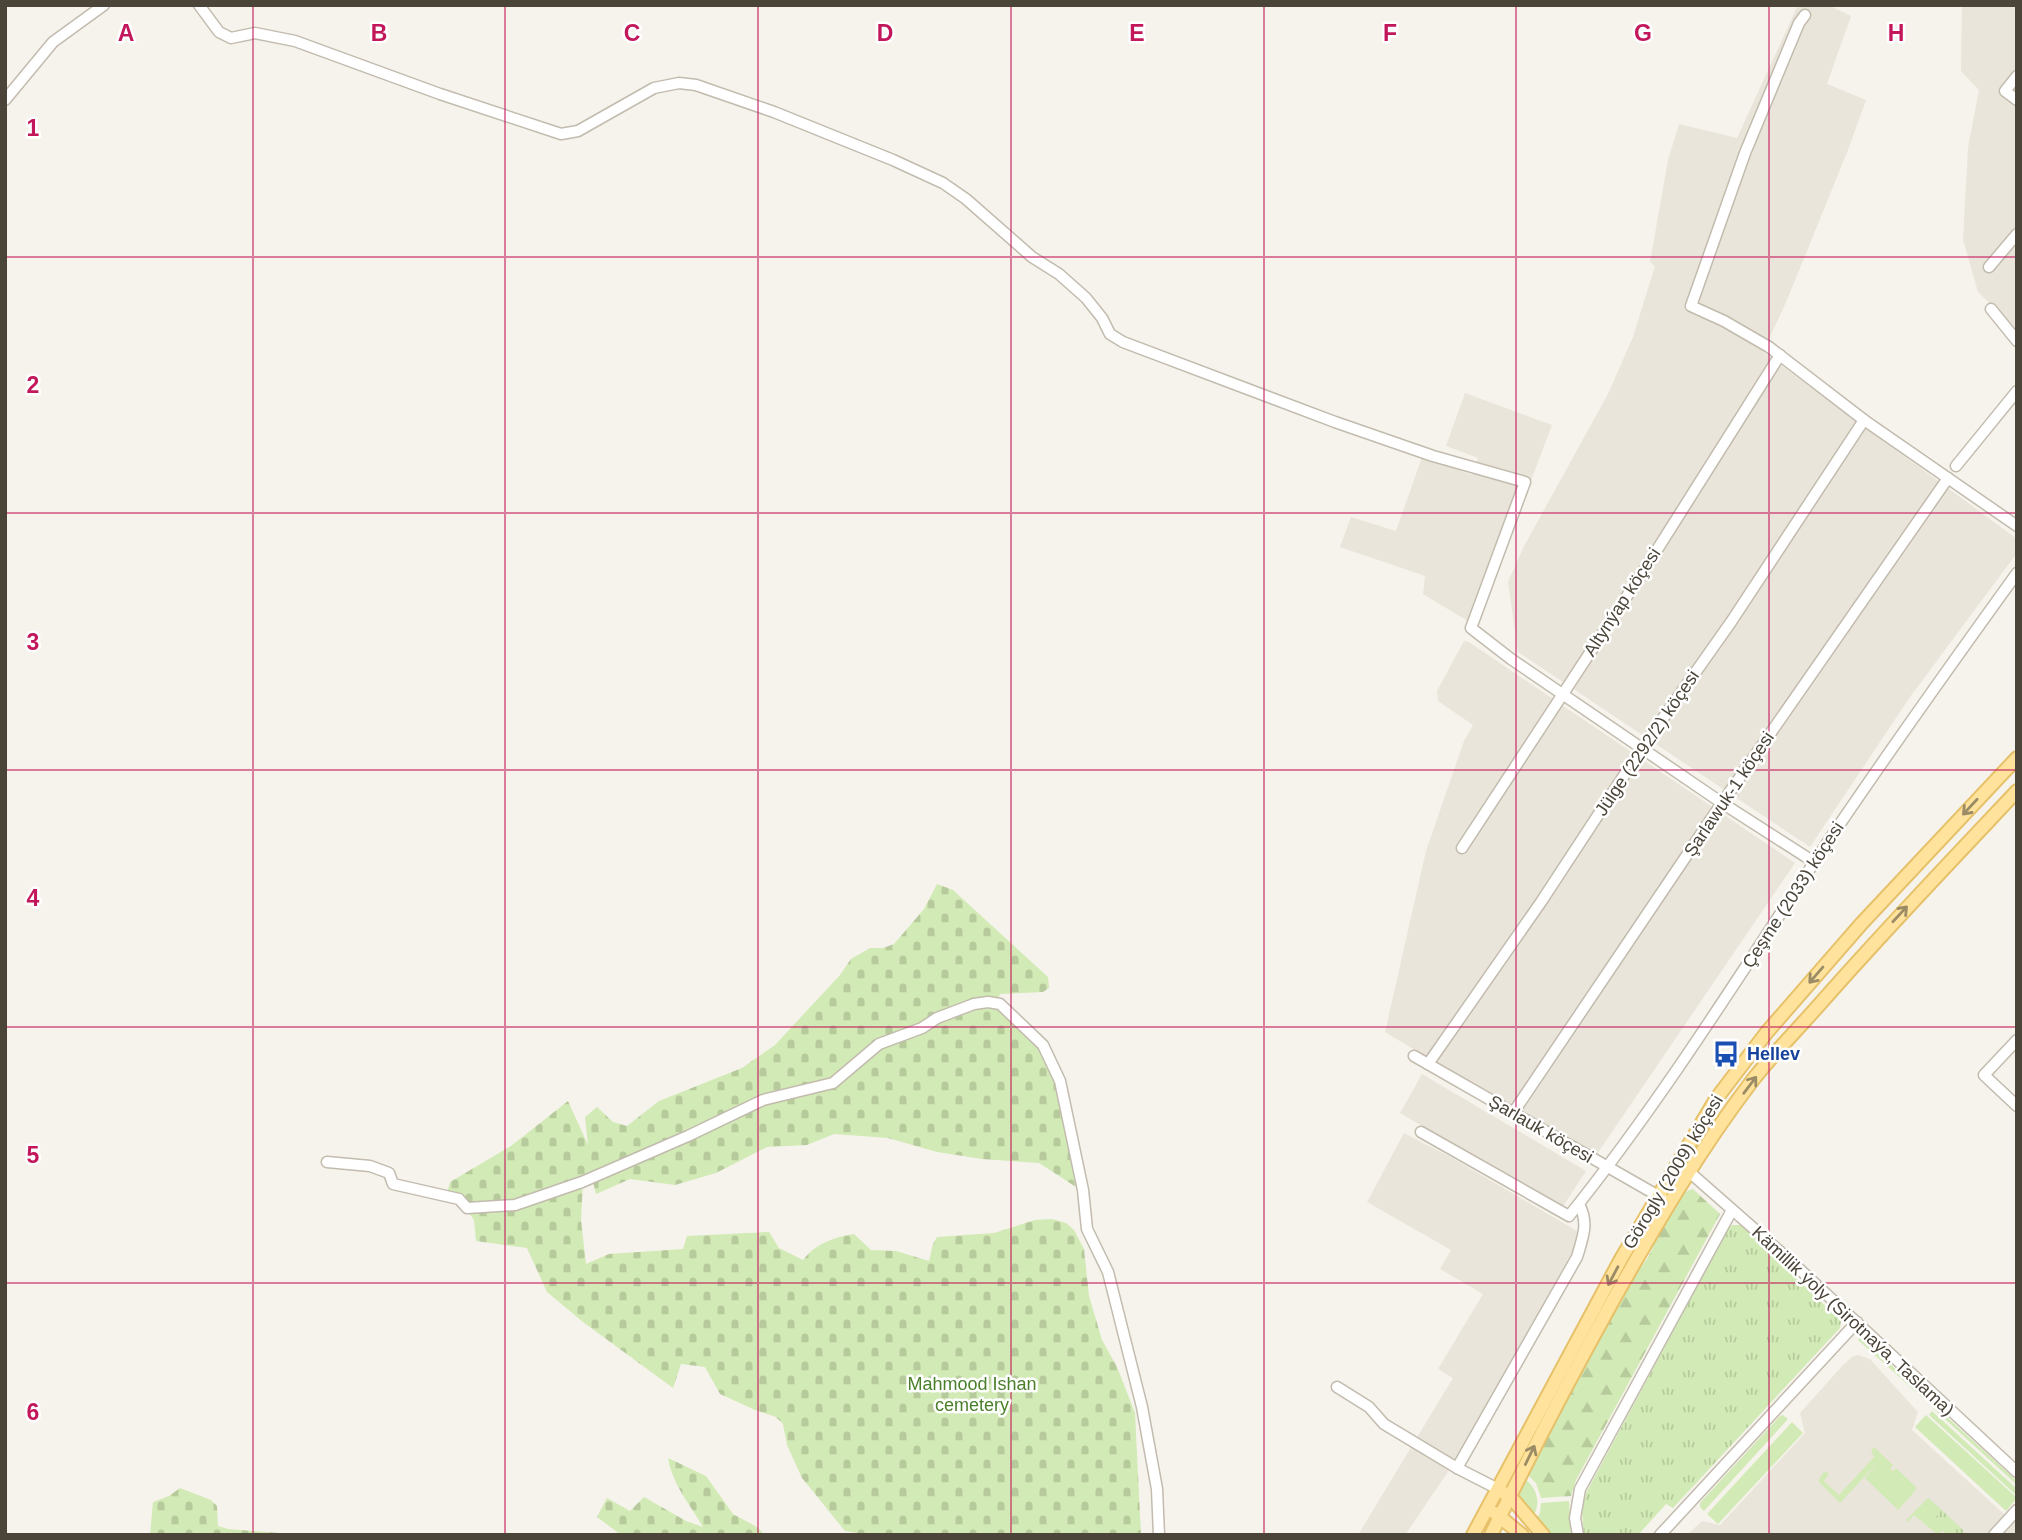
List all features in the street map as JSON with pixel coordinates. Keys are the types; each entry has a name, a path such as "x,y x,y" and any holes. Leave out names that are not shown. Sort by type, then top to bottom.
{"main road":[{"name":"Görogly (2009) köçesi","path":"1474,1535 1510,1498 1664,1198 1678,1162 1716,1099 1767,1032 1861,923 2017,758"},
{"name":"Görogly (2009) köçesi","path":"1491,1535 1498,1489 1622,1259 1664,1198 1689,1171 1754,1079 1874,941 2017,791"},
{"path":"1498,1489 1510,1498 1543,1535"},
{"path":"1494,1512 1522,1535"}],"street":[{"path":"5,100 53,42 104,5"},
{"path":"199,5 219,32 231,38 255,33 295,41 440,94 561,134 578,131 654,88 679,83 696,85 786,117 943,183 966,199 1032,257 1059,274 1086,298 1102,318 1110,334 1123,342 1335,422 1433,456 1525,482 1471,628 1511,659 1814,863"},
{"path":"1805,15 1799,23 1745,153 1691,306 1751,335 1864,420 2017,526"},
{"path":"2017,76 2006,91 2017,100"},
{"path":"1989,267 2017,234"},
{"path":"1991,309 2017,341"},
{"name":"Altynýap köçesi","path":"1462,848 1780,355"},
{"path":"1956,466 2017,391"},
{"name":"Jülge (2292/2) köçesi","path":"1428,1065 1541,902 1642,748 1731,622 1864,420"},
{"name":"Şarlawuk-1 köçesi","path":"1513,1113 1722,803 1948,478"},
{"name":"Çeşme (2033) köçesi","path":"1421,1132 1569,1216 1608,1168 1740,977 1880,765 2017,573"},
{"path":"327,1162 370,1166 389,1173 393,1184 459,1199 467,1208 515,1205 582,1182 763,1100 833,1083 879,1044 922,1028 937,1018 975,1004 1000,1004 1043,1045 1060,1081 1083,1190 1087,1229 1108,1272 1142,1407 1157,1489 1159,1535"},
{"path":"2017,1040 1984,1075 2017,1106"},
{"name":"Şarlauk köçesi","path":"1414,1056 1664,1198"},
{"name":"Kämillik ýoly (Sirotnaýa, Taslama)","path":"1678,1162 1857,1322 2017,1472"},
{"path":"1457,1468 1577,1257 1586,1230 1579,1204"},
{"path":"1578,1535 1575,1518 1580,1489 1731,1210"},
{"path":"1660,1535 1857,1322"},
{"path":"1337,1387 1370,1407 1384,1423 1457,1468 1498,1489"},
{"path":"1994,1535 2017,1510"}],"shaded area":[{"path":"1798,5 1828,5 1851,16 1827,84 1866,100 1787,300 1763,352 2017,539 2017,553 1910,697 1810,847 1518,652 1508,582 1524,546 1608,394 1633,337 1655,266 1650,262 1668,160 1679,124 1737,138"},
{"path":"1962,5 2017,5 2017,329 1978,292 1963,239 1968,148 1979,90 1961,71"},
{"path":"1465,393 1552,425 1476,626 1423,594 1425,576 1340,547 1351,517 1396,531 1422,457 1472,475 1478,458 1446,446"},
{"path":"1464,641 1795,863 1597,1154 1385,1032 1426,851 1464,741 1473,725 1438,701 1437,691"},
{"path":"1422,1074 1586,1171 1562,1208 1400,1113"},
{"path":"1404,1133 1582,1234 1456,1460 1405,1535 1358,1535 1453,1378 1438,1369 1483,1294 1440,1269 1451,1250 1367,1202"},
{"path":"1858,1355 1870,1359 1918,1412 1912,1430 2004,1514 2017,1511 2017,1535 1687,1535 1702,1521 1720,1525 1805,1433 1800,1413 1843,1365"}],"green space":[{"name":"Mahmood Ishan cemetery","path":"937,884 953,890 1048,977 1049,988 1043,992 1000,994 995,1007 1031,1040 1054,1075 1069,1140 1076,1187 1039,1163 982,1159 937,1152 888,1138 834,1134 807,1145 767,1147 716,1173 675,1185 630,1179 596,1194 592,1178 583,1182 581,1220 586,1264 609,1254 683,1249 687,1236 769,1232 779,1248 803,1260 826,1242 854,1234 871,1250 896,1251 929,1261 937,1237 994,1233 1035,1220 1052,1219 1066,1223 1074,1230 1084,1249 1089,1296 1102,1340 1117,1367 1135,1413 1141,1535 869,1535 845,1531 802,1478 787,1445 783,1424 776,1417 720,1394 705,1367 681,1364 673,1388 547,1292 527,1248 476,1241 474,1220 459,1199 446,1197 450,1182 511,1146 568,1101 588,1145 585,1117 597,1107 613,1122 627,1126 659,1101 742,1068 775,1045 840,975 851,959 870,948 883,948 894,944 924,909"},
{"path":"1693,1189 1720,1214 1576,1480 1571,1496 1541,1498 1536,1483 1525,1472 1626,1285 1647,1259 1678,1199"},
{"path":"1732,1225 1741,1225 1841,1321 1840,1328 1673,1508 1666,1504 1638,1535 1584,1535 1582,1511 1586,1493"},
{"path":"1861,1337 1926,1397 1924,1399 1858,1340"},
{"path":"1936,1407 2017,1481 2017,1485 1934,1409"},
{"path":"1932,1411 2017,1489 2017,1496 1929,1415"},
{"path":"1783,1415 1788,1419 1704,1511 1700,1503"},
{"path":"1926,1415 2017,1498 2006,1511 1915,1427"},
{"path":"1792,1422 1803,1433 1718,1524 1707,1514"},
{"path":"1874,1447 1893,1465 1890,1469 1893,1471 1896,1468 1916,1487 1898,1510 1865,1478 1881,1459 1840,1503 1819,1482 1825,1471 1829,1474 1824,1481 1839,1495 1874,1457 1871,1450"},
{"path":"668,1458 706,1476 733,1514 757,1527 765,1535 621,1535 597,1517 607,1498 630,1511 644,1497 686,1521 703,1527 678,1486"},
{"path":"1522,1477 1531,1485 1536,1495 1537,1506 1532,1517 1521,1498 1519,1489"},
{"path":"180,1488 211,1500 217,1506 218,1526 305,1535 150,1535 153,1502"},
{"path":"1928,1498 1942,1510 1933,1520 1943,1530 1938,1535 1914,1515 1907,1522 1906,1520"},
{"path":"1569,1501 1571,1535 1549,1535 1535,1521 1540,1513 1541,1503"},
{"path":"1942,1510 1964,1531 1960,1535 1948,1535 1932,1521"}],"place":[{"name":"Hellev","path":"1726,1054"}]}
